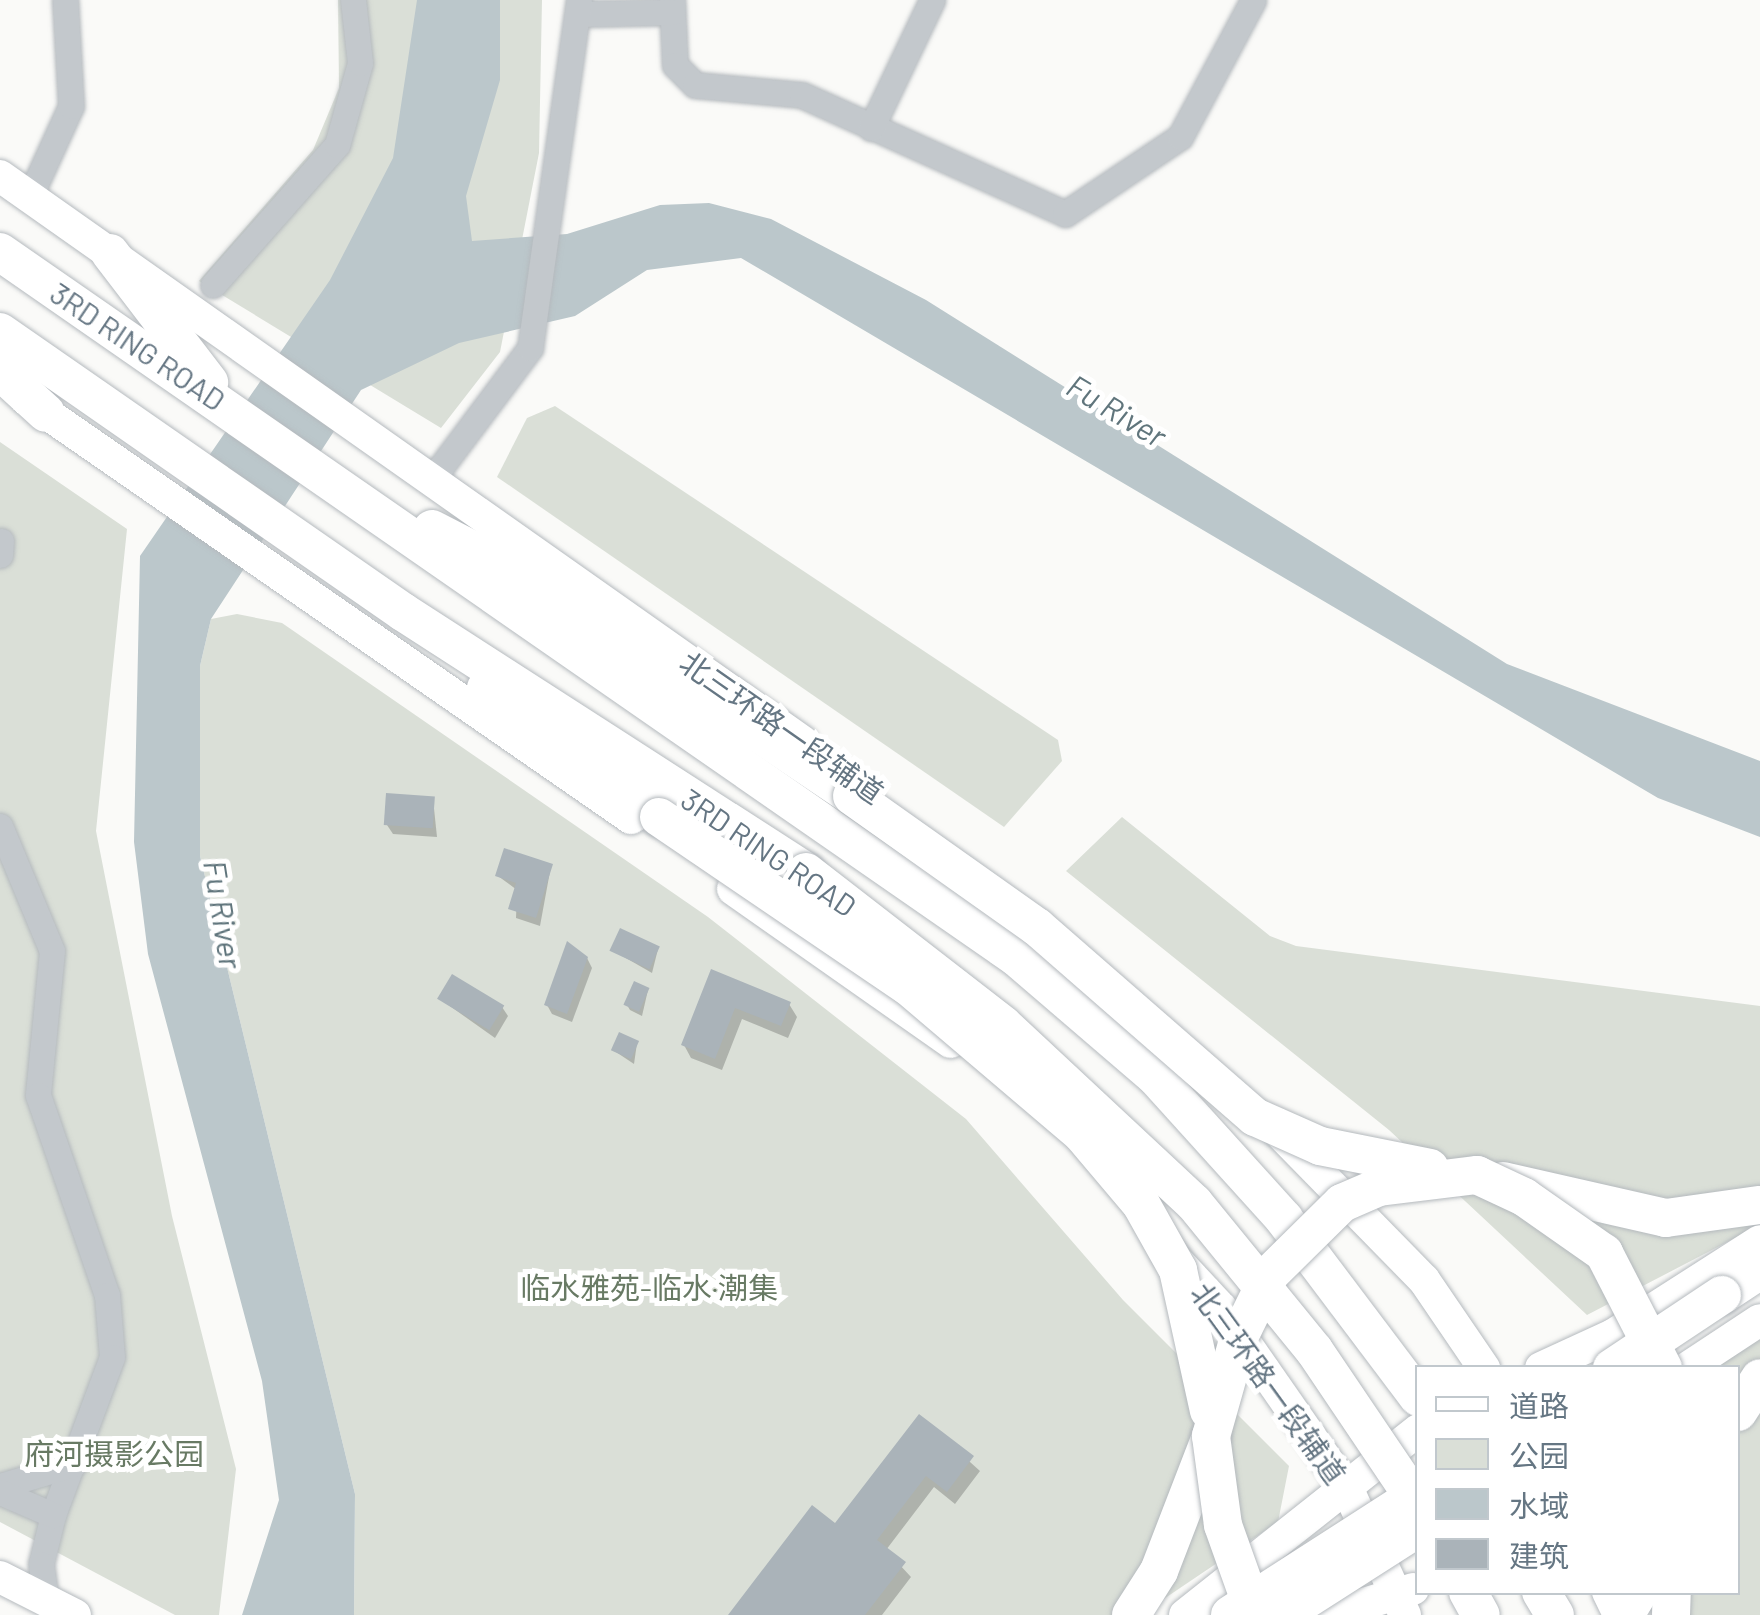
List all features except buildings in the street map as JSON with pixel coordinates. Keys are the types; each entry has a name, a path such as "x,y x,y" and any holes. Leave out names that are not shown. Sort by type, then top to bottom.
{"highway":[{"name":"3RD RING ROAD","path":"0,252 1016,958 1154,1076 1284,1219 1415,1393"},
{"path":"110,253 228,408"},
{"name":"3RD RING ROAD","path":"0,332 403,612 806,872 1003,1025 1194,1203 1314,1350 1415,1500"},
{"path":"0,371 46,413"},
{"path":"318,473 536,583 852,796 1038,927 1255,1117 1347,1154 1477,1176 1666,1218 1760,1205"},
{"path":"403,612 529,726 982,1042 1111,1165 1178,1270 1211,1436 1223,1525 1255,1615"},
{"path":"1131,1615 1160,1572 1211,1436 1251,1311 1306,1229 1380,1187 1477,1176 1558,1214 1604,1253 1660,1365"},
{"path":"1665,1365 1745,1308 1760,1270"},
{"path":"1619,1365 1745,1308"},
{"path":"1740,1409 1760,1378"},
{"path":"1230,1615 1415,1496"},
{"path":"1282,1615 1415,1530"},
{"path":"1622,1615 1638,1595"}],"main road":[{"name":"北三环路一段辅道","path":"0,176 432,479 1030,910 1325,1174 1424,1280 1482,1365"},
{"name":"北三环路一段辅道","path":"0,382 263,562 1028,1104 1222,1308 1349,1492 1370,1538 1407,1600"},
{"path":"1548,1365 1613,1335 1760,1240"},
{"path":"1690,1365 1745,1308"},
{"path":"1184,1615 1349,1492 1415,1433"},
{"path":"0,1578 60,1608"},
{"path":"1327,1615 1407,1600"}],"street":[{"path":"30,196 71,106 65,0"},
{"path":"213,285 337,145 360,63 353,0"},
{"path":"871,128 932,0"},
{"path":"432,479 534,330 579,7 672,6 675,66 695,85 802,95 1034,208 1079,210 1180,137 1253,0"},
{"path":"0,826 52,950 38,1095 107,1295 112,1357 53,1515 41,1564 60,1608"},
{"path":"0,1489 74,1464"},
{"path":"0,1489 53,1515"}],"green space":[{"path":"338,0 542,0 539,153 500,352 441,428 199,281 313,150 339,88"},
{"path":"555,406 1058,740 1062,761 1004,827 497,477 527,418"},
{"name":"府河摄影公园","path":"0,442 127,529 96,831 172,1216 236,1469 219,1615 175,1615 0,1522"},
{"name":"临水雅苑-临水·潮集","path":"237,614 282,623 708,917 966,1119 1123,1300 1289,1466 1278,1522 1140,1615 354,1615 355,1494 200,856 200,666 211,619"},
{"path":"1122,817 1270,936 1296,946 1760,1006 1760,1225 1587,1315 1389,1130 1066,871"},
{"path":"1760,1333 1760,1615 1685,1615 1686,1595 1740,1595 1740,1365 1712,1365"}],"water":[{"path":"417,0 500,0 500,80 466,196 472,241 567,234 660,205 709,203 771,219 926,300 1507,664 1760,761 1760,837 1658,798 741,258 647,270 575,316 459,343 361,390 211,619 200,666 200,856 355,1494 354,1615 242,1615 279,1500 262,1381 148,954 134,842 140,556 330,280 393,158"}],"water label":[{"name":"Fu River","path":"1117,410"},
{"name":"Fu River","path":"224,914"}]}
